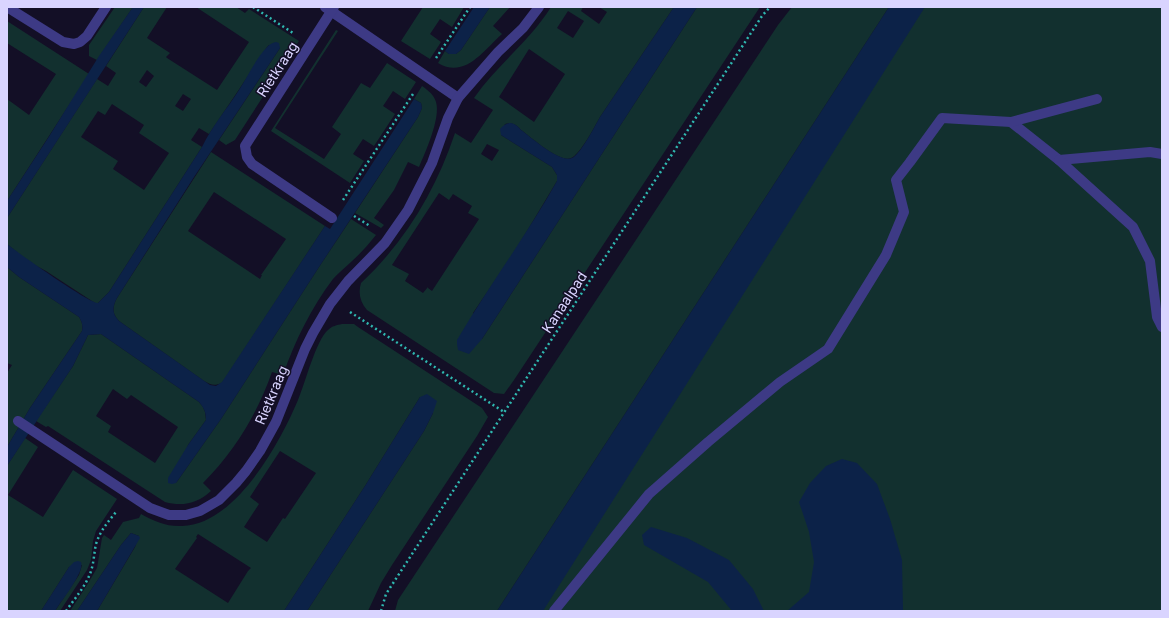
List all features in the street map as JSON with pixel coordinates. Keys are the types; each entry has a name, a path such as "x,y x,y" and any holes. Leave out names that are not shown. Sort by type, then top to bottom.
{"street":[{"path":"7,7 63,42 74,44 80,42 87,36 106,7"},
{"name":"Rietkraag","path":"18,421 130,495 155,510 169,515 186,515 200,511 225,494 246,471 276,422 313,333 333,301 348,281 389,238 408,210 432,163 448,118 458,98 498,52 523,28 539,7"},
{"name":"Rietkraag","path":"332,218 252,164 246,157 245,146 310,44 330,8 458,98"},
{"path":"554,611 650,494 708,442 780,382 828,349 886,255 904,212 896,180 942,118 1011,122 1097,99"},
{"path":"1011,122 1059,160 1133,226 1150,261 1157,317 1162,327"},
{"path":"1059,160 1150,152 1162,154"}],"path":[{"path":"253,7 310,44"},
{"path":"342,201 470,7"},
{"name":"Kanaalpad","path":"381,611 386,594 762,16 770,7"},
{"path":"333,301 504,412"},
{"path":"66,611 86,582 90,573 100,534 130,495"}],"green space":[{"path":"115,7 133,7 97,60 89,56 89,45"},
{"path":"144,7 167,7 147,38 170,53 166,57 167,58 217,90 249,42 196,7 236,7 245,13 249,9 299,41 235,140 226,145 219,140 280,48 269,45 267,47 209,134 199,128 191,140 202,147 109,292 98,303 95,303 46,271 29,262 7,244 7,218 97,79 108,86 116,73 106,66","holes":["147,70 154,76 146,87 139,82","183,94 191,99 183,111 175,106","112,104 144,125 139,133 169,153 144,190 113,169 118,161 81,137 98,111 105,115"]},
{"path":"423,7 464,7 452,27 440,19 430,34 441,42 430,59 401,41"},
{"path":"490,7 510,7 493,26 502,34 481,55 465,65 457,68 448,67 438,63 445,51 449,54 456,54 461,50"},
{"path":"551,7 583,7 581,11 599,24 607,12 599,7 674,7 575,156 566,159 560,157 545,148 516,125 512,123 505,124 501,135 552,167 557,175 557,181 515,251 473,313 482,339 697,7 760,7 514,380 504,394 494,393 367,310 360,297 360,287 361,283 392,250 405,233 429,195 455,133 471,143 493,110 474,98 542,20","holes":["568,11 584,21 573,38 557,28","529,49 565,74 534,122 499,97","487,144 499,150 492,161 481,154","439,193 449,200 453,194 472,206 468,213 479,219 432,291 428,287 423,293 405,281 409,274 392,265"]},
{"path":"792,7 889,7 497,611 395,611 398,600 778,25"},
{"path":"913,7 1162,7 1162,611 528,611"},
{"path":"7,21 89,74 7,201 7,99 29,115 56,74 7,43"},
{"path":"336,30 338,31 275,128 324,159 341,134 332,127 361,83 370,88 387,63 416,82 405,99 393,91 383,106 395,114 374,146 363,139 353,154 364,161 350,183 271,131"},
{"path":"422,86 431,93 436,102 437,109 434,126 419,167 408,162 394,190 374,218 384,225 381,228 355,213 418,117 422,108 421,103 414,99"},
{"path":"211,152 325,226 222,383 217,385 204,381 119,321 115,316 114,310 114,304","holes":["214,192 286,239 261,275 260,279 188,231"]},
{"path":"351,219 376,235 361,253 335,277 325,290 304,325 283,375 272,372 259,403 244,431 215,471 203,483 211,491 201,498 184,504 165,502 48,426 46,427 36,421 73,366 88,335 101,334 199,402 203,407 206,420 188,445 176,483 221,419","holes":["113,389 127,399 131,395 178,427 155,463 108,432 111,426 96,416"]},
{"path":"7,267 19,277 79,317 82,322 82,331 30,408 7,447 7,373 12,365 7,363"},
{"path":"342,324 354,324 482,408 488,417 392,565 381,583 368,611 307,611 424,431 433,413 420,397 365,486 284,611 97,611 135,547 139,536 131,533 121,545 77,611 70,611 97,568 102,538 104,535 111,540 123,522 139,518 141,514 171,526 182,526 201,522 220,512 237,497 253,479 280,438 298,400 319,343 328,330","holes":["280,451 316,473 285,519 283,518 267,542 244,527 259,504 250,497","198,534 251,568 228,603 175,569 197,538 196,537"]},
{"path":"25,438 38,447 8,495 43,517 73,470 117,499 96,531 93,541 91,560 87,570 60,611 55,611 79,575 82,565 69,567 41,611 7,611 7,466"}],"water":[{"path":"133,7 144,7 7,218 7,201 99,56"},
{"path":"474,7 490,7 461,50 456,54 449,54 445,51"},
{"path":"674,7 697,7 482,339 469,354 458,350 457,340 557,181 557,175 552,167 501,135 500,129 508,123 513,124 560,157 566,159 575,156"},
{"path":"889,7 925,7 543,611 497,611"},
{"path":"276,42 279,43 280,48 194,177 114,304 114,313 119,321 210,385 216,386 222,382 325,226 330,229 414,99 421,103 422,108 418,117 221,419 176,483 168,483 168,478 188,445 206,420 206,415 203,408 199,402 101,334 88,335 73,366 7,466 7,447 30,408 82,331 82,322 79,317 19,277 7,267 7,244 69,287 98,303 109,292 202,147 210,132 239,90 252,67 269,45"},
{"path":"427,394 437,401 424,431 307,611 284,611 365,486 420,397"},
{"path":"842,459 857,463 877,484 890,519 902,560 903,611 787,611 809,592 814,562 809,532 799,502 810,483 826,466"},
{"path":"651,527 687,538 729,560 753,589 764,611 732,611 708,582 644,545 642,535"},
{"path":"131,533 139,536 140,538 97,611 77,611 121,545"},
{"path":"74,562 81,562 81,567 76,579 55,611 41,611 69,567"}]}
